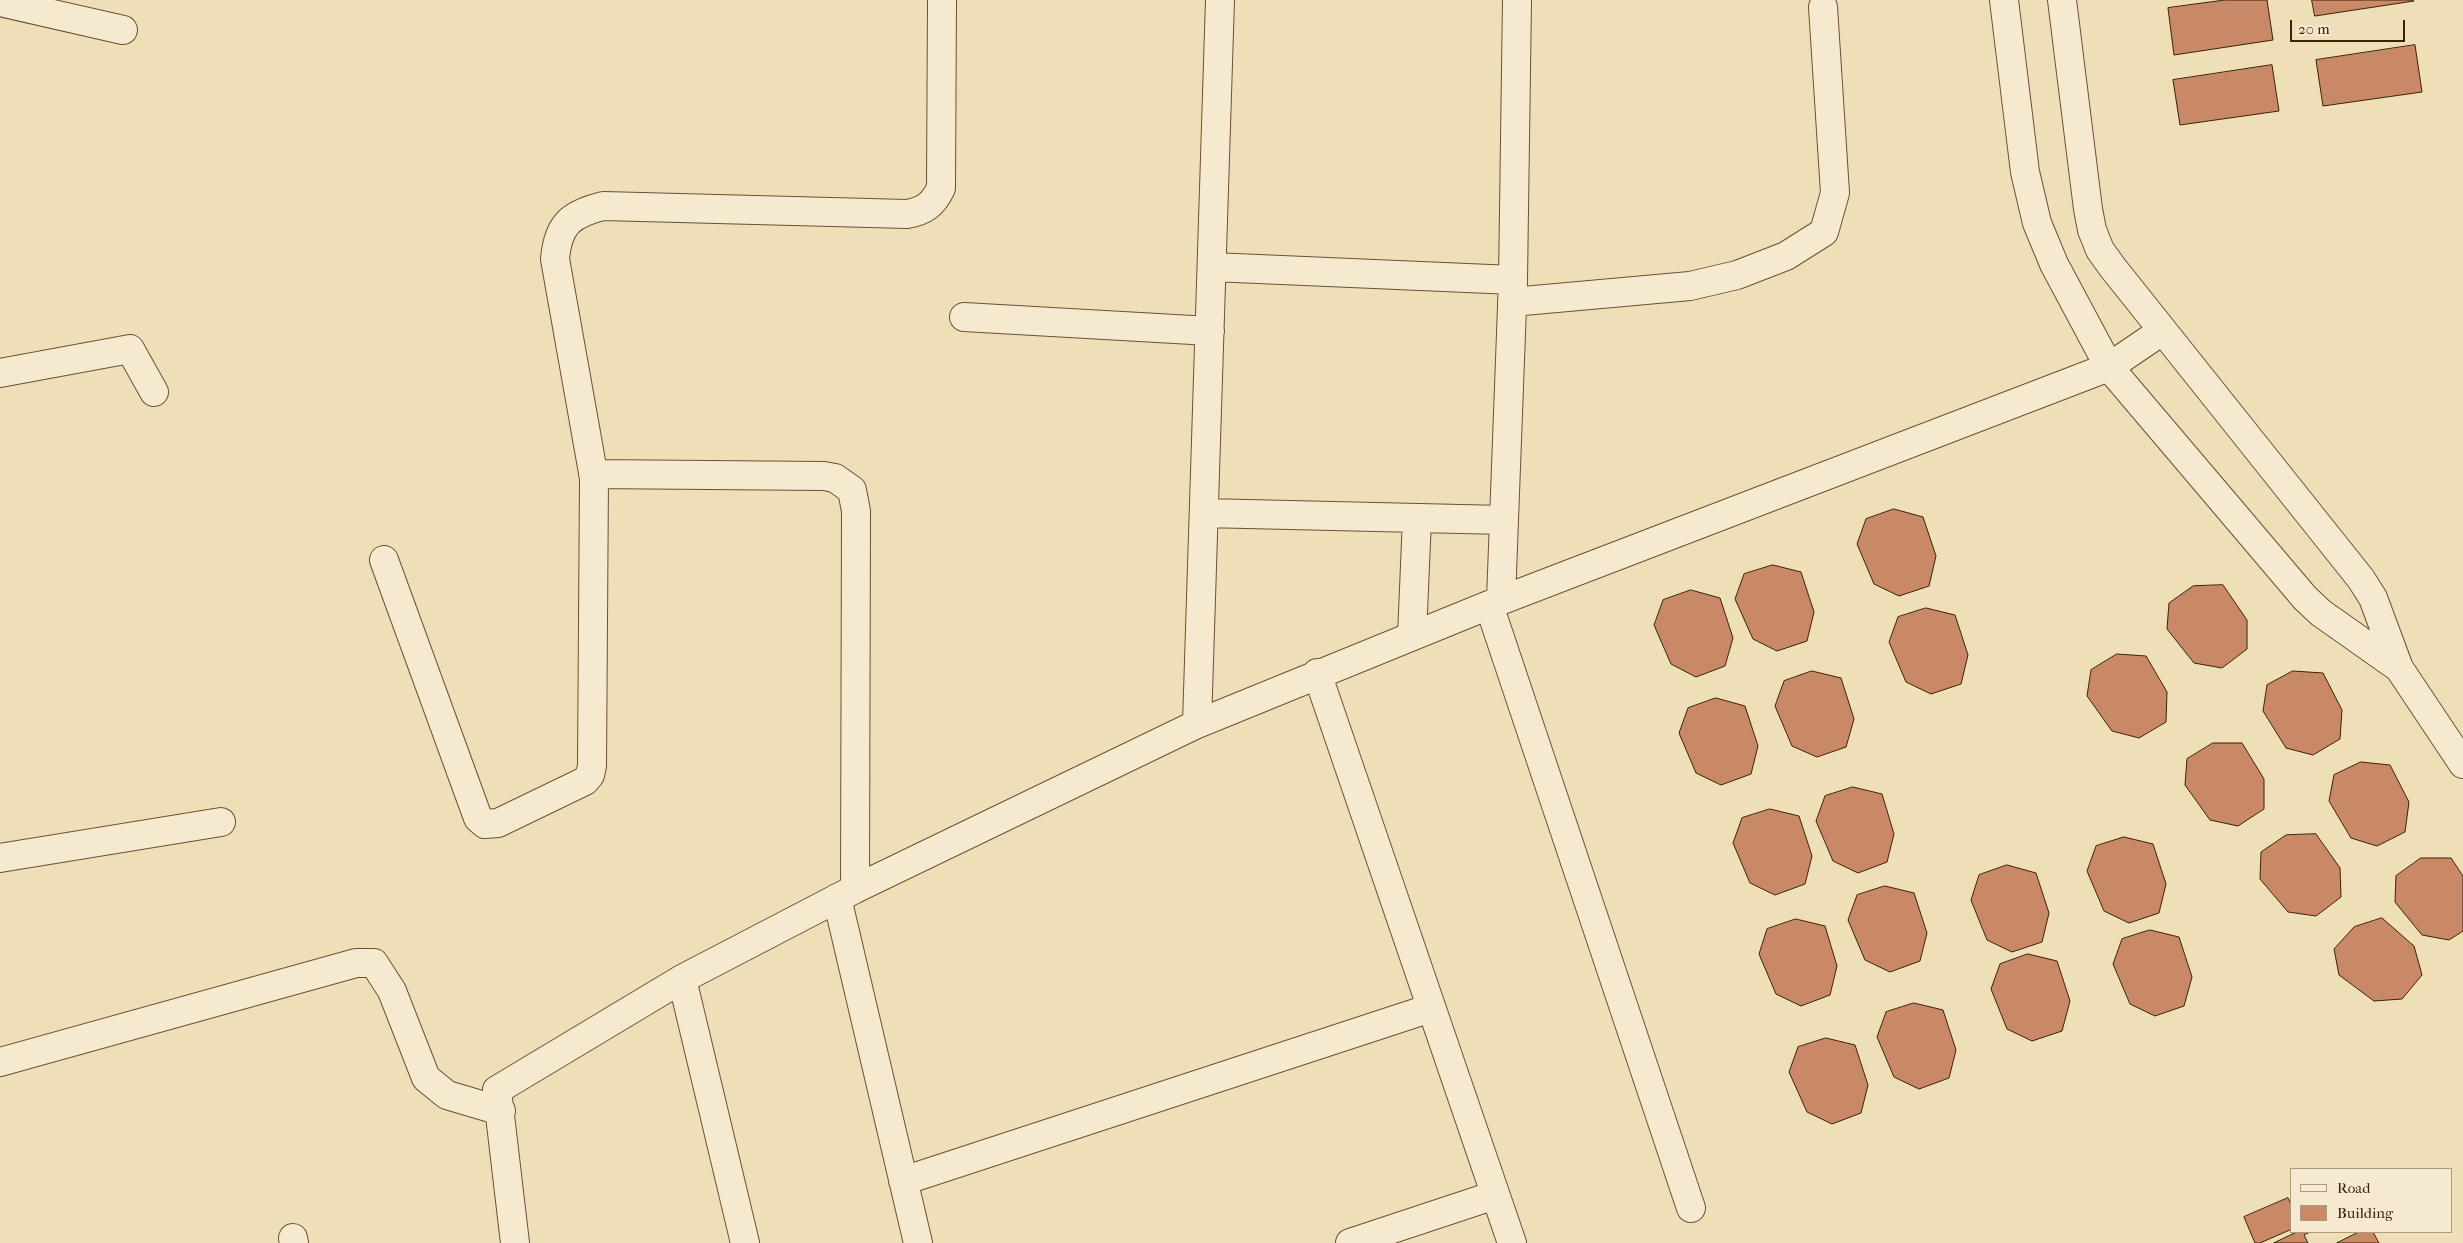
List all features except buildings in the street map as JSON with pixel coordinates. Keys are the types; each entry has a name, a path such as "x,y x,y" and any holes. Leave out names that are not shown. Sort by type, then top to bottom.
{"street":[{"path":"384,560 478,818 485,824 498,823 577,786 590,775 592,736 593,474 555,259 556,242 562,228 571,219 584,211 603,206 907,214 921,211 934,202 941,188 942,0"},
{"path":"1197,724 1220,0"},
{"path":"1516,0 1512,291 1504,520 1495,602 1691,1208"},
{"path":"2004,0 2025,172 2037,223 2054,264 2109,367 2306,598 2322,613 2399,668"},
{"path":"2062,0 2092,230 2100,250 2162,331 2361,579 2372,598 2399,668 2463,764"},
{"path":"0,2 123,30"},
{"path":"1212,266 1512,291 1690,286 1736,275 1786,256 1824,232 1835,194 1823,7"},
{"path":"964,317 1210,331"},
{"path":"515,1243 501,1111 497,1090 682,979 846,893 1197,724 1317,673 1495,602 2109,367 2162,331"},
{"path":"0,374 130,348 154,392"},
{"path":"593,474 824,476 835,478 852,490 856,511 846,893 903,1181 918,1243"},
{"path":"1204,513 1504,520"},
{"path":"1412,636 1417,518"},
{"path":"1317,673 1512,1243"},
{"path":"0,858 221,822"},
{"path":"0,1062 356,963 374,963 392,991 426,1078 447,1096 501,1111"},
{"path":"682,979 745,1243"},
{"path":"903,1181 1431,1008"},
{"path":"1350,1243 1495,1195"}]}
